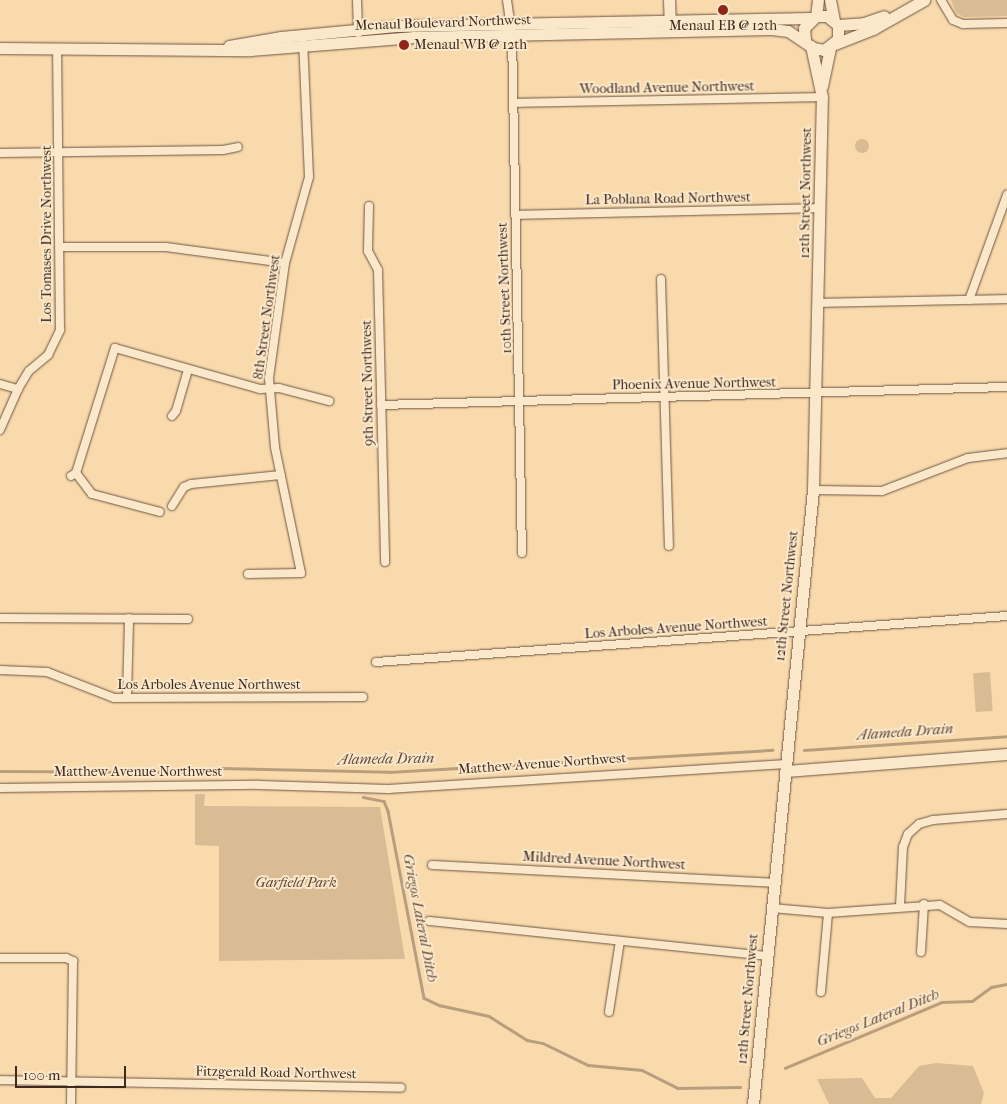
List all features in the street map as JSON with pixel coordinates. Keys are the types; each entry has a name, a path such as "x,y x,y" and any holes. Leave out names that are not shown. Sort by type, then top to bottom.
{"main road":[{"path":"669,0 669,24 780,30 819,50 846,42 924,0"},
{"path":"808,43 804,28 813,17 818,0"},
{"path":"830,0 839,34 832,46"},
{"path":"813,17 827,16 836,23 856,25 882,16 891,17"},
{"name":"Menaul Boulevard Northwest","path":"358,35 512,34 813,17"},
{"name":"Menaul Boulevard Northwest","path":"0,48 250,50 302,40 508,22 669,24"},
{"name":"12th Street Northwest","path":"808,43 821,94"},
{"name":"12th Street Northwest","path":"753,1104 813,490 818,392 821,94 832,46"},
{"name":"Matthew Avenue Northwest","path":"785,767 1007,754"}],"street":[{"path":"357,0 358,35"},
{"name":"10th Street Northwest","path":"507,0 508,22 512,34 522,553"},
{"path":"941,0 954,20 963,24 1007,23"},
{"name":"8th Street Northwest","path":"248,574 301,573 280,475 269,389 285,263 309,177 302,40"},
{"name":"Los Tomases Drive Northwest","path":"0,430 18,389 29,371 48,355 60,330 62,247 58,49"},
{"name":"Woodland Avenue Northwest","path":"513,103 821,94"},
{"path":"0,153 223,150 238,147"},
{"path":"969,300 1007,195"},
{"name":"9th Street Northwest","path":"369,206 368,251 378,270 385,562"},
{"name":"La Poblana Road Northwest","path":"515,214 820,208"},
{"path":"62,247 166,247 285,263"},
{"path":"661,280 669,546"},
{"path":"819,303 1007,299"},
{"path":"160,512 92,494 73,475 115,348 260,390 279,388 329,401"},
{"path":"172,416 176,411 188,370"},
{"path":"0,384 18,389"},
{"name":"Phoenix Avenue Northwest","path":"381,405 1007,387"},
{"path":"813,490 882,490 968,458 1007,453"},
{"path":"172,506 184,487 192,484 280,475"},
{"name":"Los Arboles Avenue Northwest","path":"376,662 1007,616"},
{"path":"0,618 188,619"},
{"path":"127,697 129,618"},
{"name":"Los Arboles Avenue Northwest","path":"0,670 47,672 99,694 127,697 363,697"},
{"name":"Matthew Avenue Northwest","path":"0,788 259,785 388,789 785,767"},
{"path":"900,906 903,847 908,834 919,824 933,820 1007,814"},
{"name":"Mildred Avenue Northwest","path":"432,865 774,883"},
{"path":"921,952 924,904"},
{"path":"772,908 828,913 924,904 940,905 970,922 982,925 1007,924"},
{"path":"821,992 828,913"},
{"path":"429,921 767,956"},
{"path":"609,1012 620,941"},
{"path":"0,958 66,958 72,961 71,1104"},
{"name":"Fitzgerald Road Northwest","path":"0,1080 401,1088"}],"green space":[{"path":"951,0 1007,0 1007,16 964,17 956,13"},
{"path":"859,139 865,139 869,146 865,153 859,153 855,149 855,143"},
{"path":"990,672 993,711 976,712 973,673"},
{"name":"Garfield Park","path":"195,794 205,794 204,806 380,807 405,959 219,961 219,846 195,845"},
{"path":"936,1063 973,1066 984,1093 981,1104 829,1104 817,1079 862,1078 875,1098 891,1098 919,1066"}],"waterway":[{"name":"Alameda Drain","path":"804,750 1007,736"},
{"name":"Alameda Drain","path":"0,771 194,772 219,768 389,772 772,750"},
{"name":"Griegos Lateral Ditch","path":"363,797 384,801 388,811 424,998 439,1005 489,1016 527,1040 543,1043 588,1065 642,1070 678,1088 740,1087"},
{"name":"Griegos Lateral Ditch","path":"785,1068 942,1002 972,1001 991,987 1007,984"}],"place":[{"name":"Menaul EB @ 12th","path":"723,10"},
{"name":"Menaul WB @ 12th","path":"404,45"}]}
